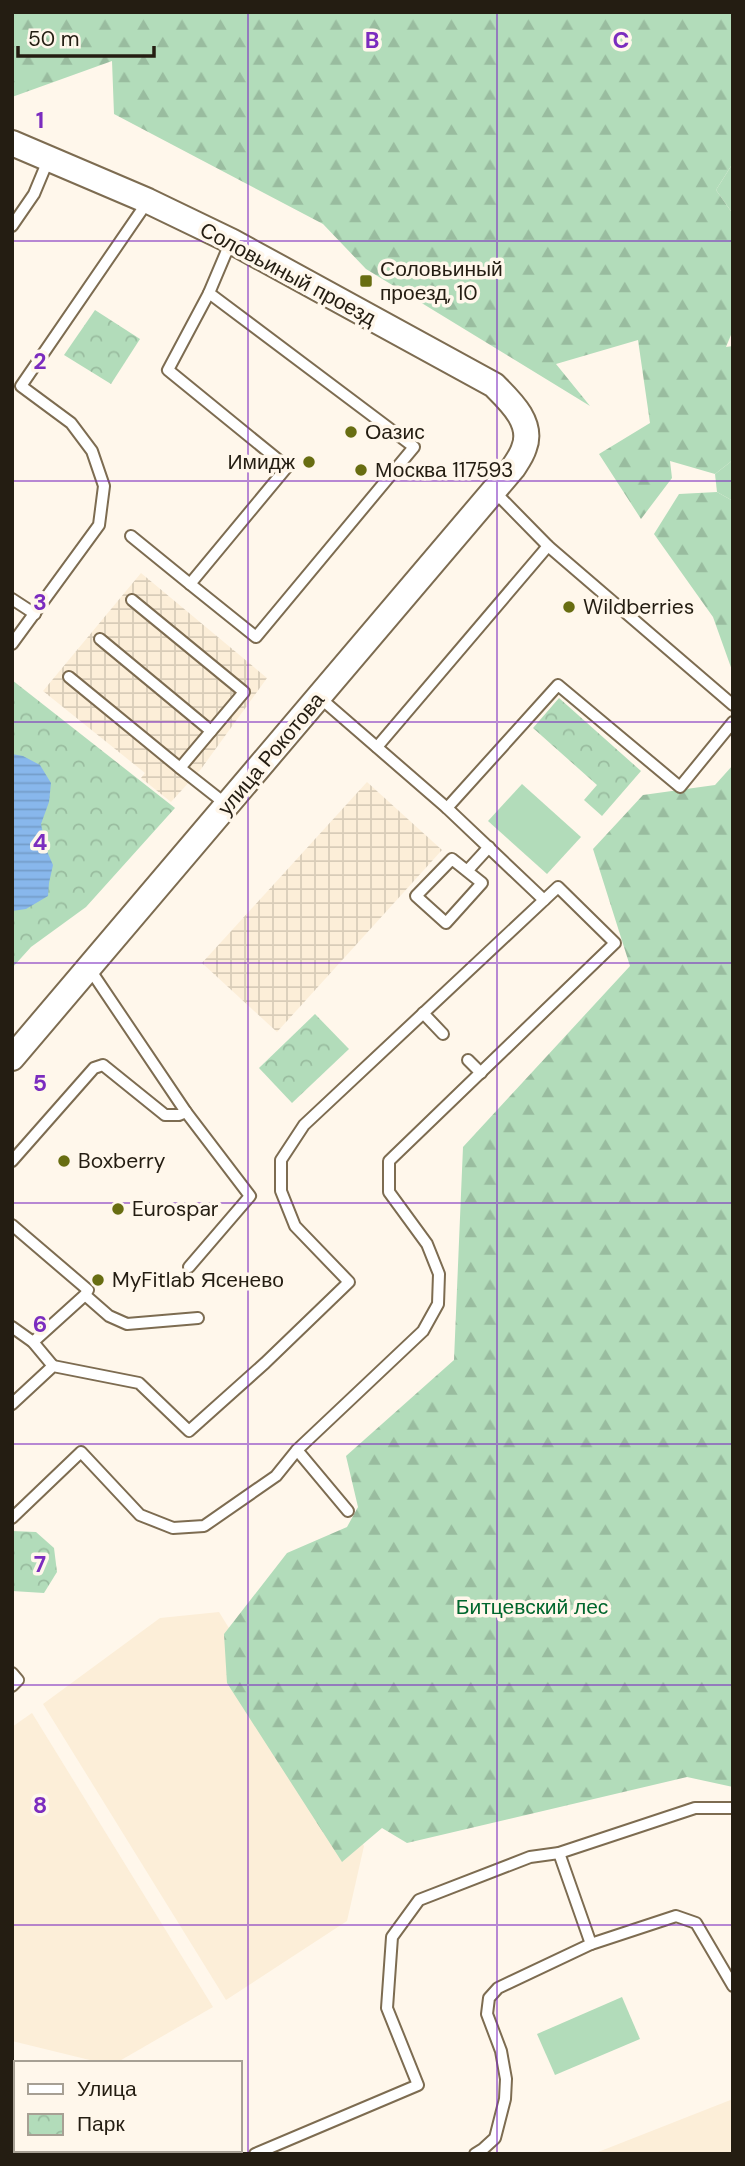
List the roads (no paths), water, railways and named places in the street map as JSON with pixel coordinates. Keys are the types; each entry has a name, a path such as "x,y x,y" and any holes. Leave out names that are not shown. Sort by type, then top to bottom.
{"street":[{"name":"Соловьиный проезд","path":"12,143 148,201 231,241 494,385 513,404 524,423 526,446"},
{"name":"улица Рокотова","path":"12,1058 494,491 513,468 526,446"}],"lane":[{"path":"12,226 34,194 49,158"},
{"path":"12,644 99,525 104,486 92,451 71,423 21,386 148,201"},
{"path":"190,584 287,467 168,370 209,293 231,241"},
{"path":"131,536 256,637 414,447 209,293"},
{"path":"494,491 548,547 733,705"},
{"path":"377,747 548,547"},
{"path":"12,599 35,614"},
{"path":"132,600 244,692 180,768"},
{"path":"100,639 211,731"},
{"path":"69,677 227,805"},
{"path":"447,808 558,685 680,787 733,722"},
{"path":"319,697 447,808 544,900"},
{"path":"467,871 489,847"},
{"path":"452,859 467,871 482,883 446,923 416,896 452,859"},
{"path":"12,1327 33,1342 53,1366 139,1384 189,1431 349,1282 295,1226 281,1191 281,1160 304,1125 558,887 615,943 389,1161 390,1192 427,1244 439,1274 438,1304 423,1331 297,1450 276,1476 204,1526 173,1528 139,1514 81,1452 12,1518"},
{"path":"89,968 186,1111 250,1196 189,1267"},
{"path":"423,1013 443,1034"},
{"path":"468,1060 481,1073"},
{"path":"12,1161 94,1068 103,1065 165,1115 179,1115 186,1111"},
{"path":"12,1225 88,1290 33,1342"},
{"path":"85,1295 109,1316 127,1324 198,1318"},
{"path":"12,1404 53,1366"},
{"path":"297,1450 348,1511"},
{"path":"12,1673 19,1681 12,1686"},
{"path":"255,2154 418,2085 387,2008 392,1937 419,1900 530,1857 559,1853 695,1808 733,1808"},
{"path":"559,1853 591,1944"},
{"path":"475,2154 495,2138 505,2099 506,2079 501,2051 487,2014 489,1998 498,1989 591,1944 676,1916 696,1923 733,1986"}],"water":[{"path":"12,754 23,756 40,765 51,783 49,802 41,824 46,849 53,865 48,896 26,909 12,911"}],"place":[{"name":"Соловьиный проезд, 10","path":"366,281"},
{"name":"Оазис","path":"351,432"},
{"name":"Имидж","path":"309,462"},
{"name":"Москва 117593","path":"361,470"},
{"name":"Wildberries","path":"569,607"},
{"name":"Boxberry","path":"64,1161"},
{"name":"Eurospar","path":"118,1209"},
{"name":"MyFitlab Ясенево","path":"98,1280"}],"park label":[{"name":"Битцевский лес","path":"532,1607"}]}
